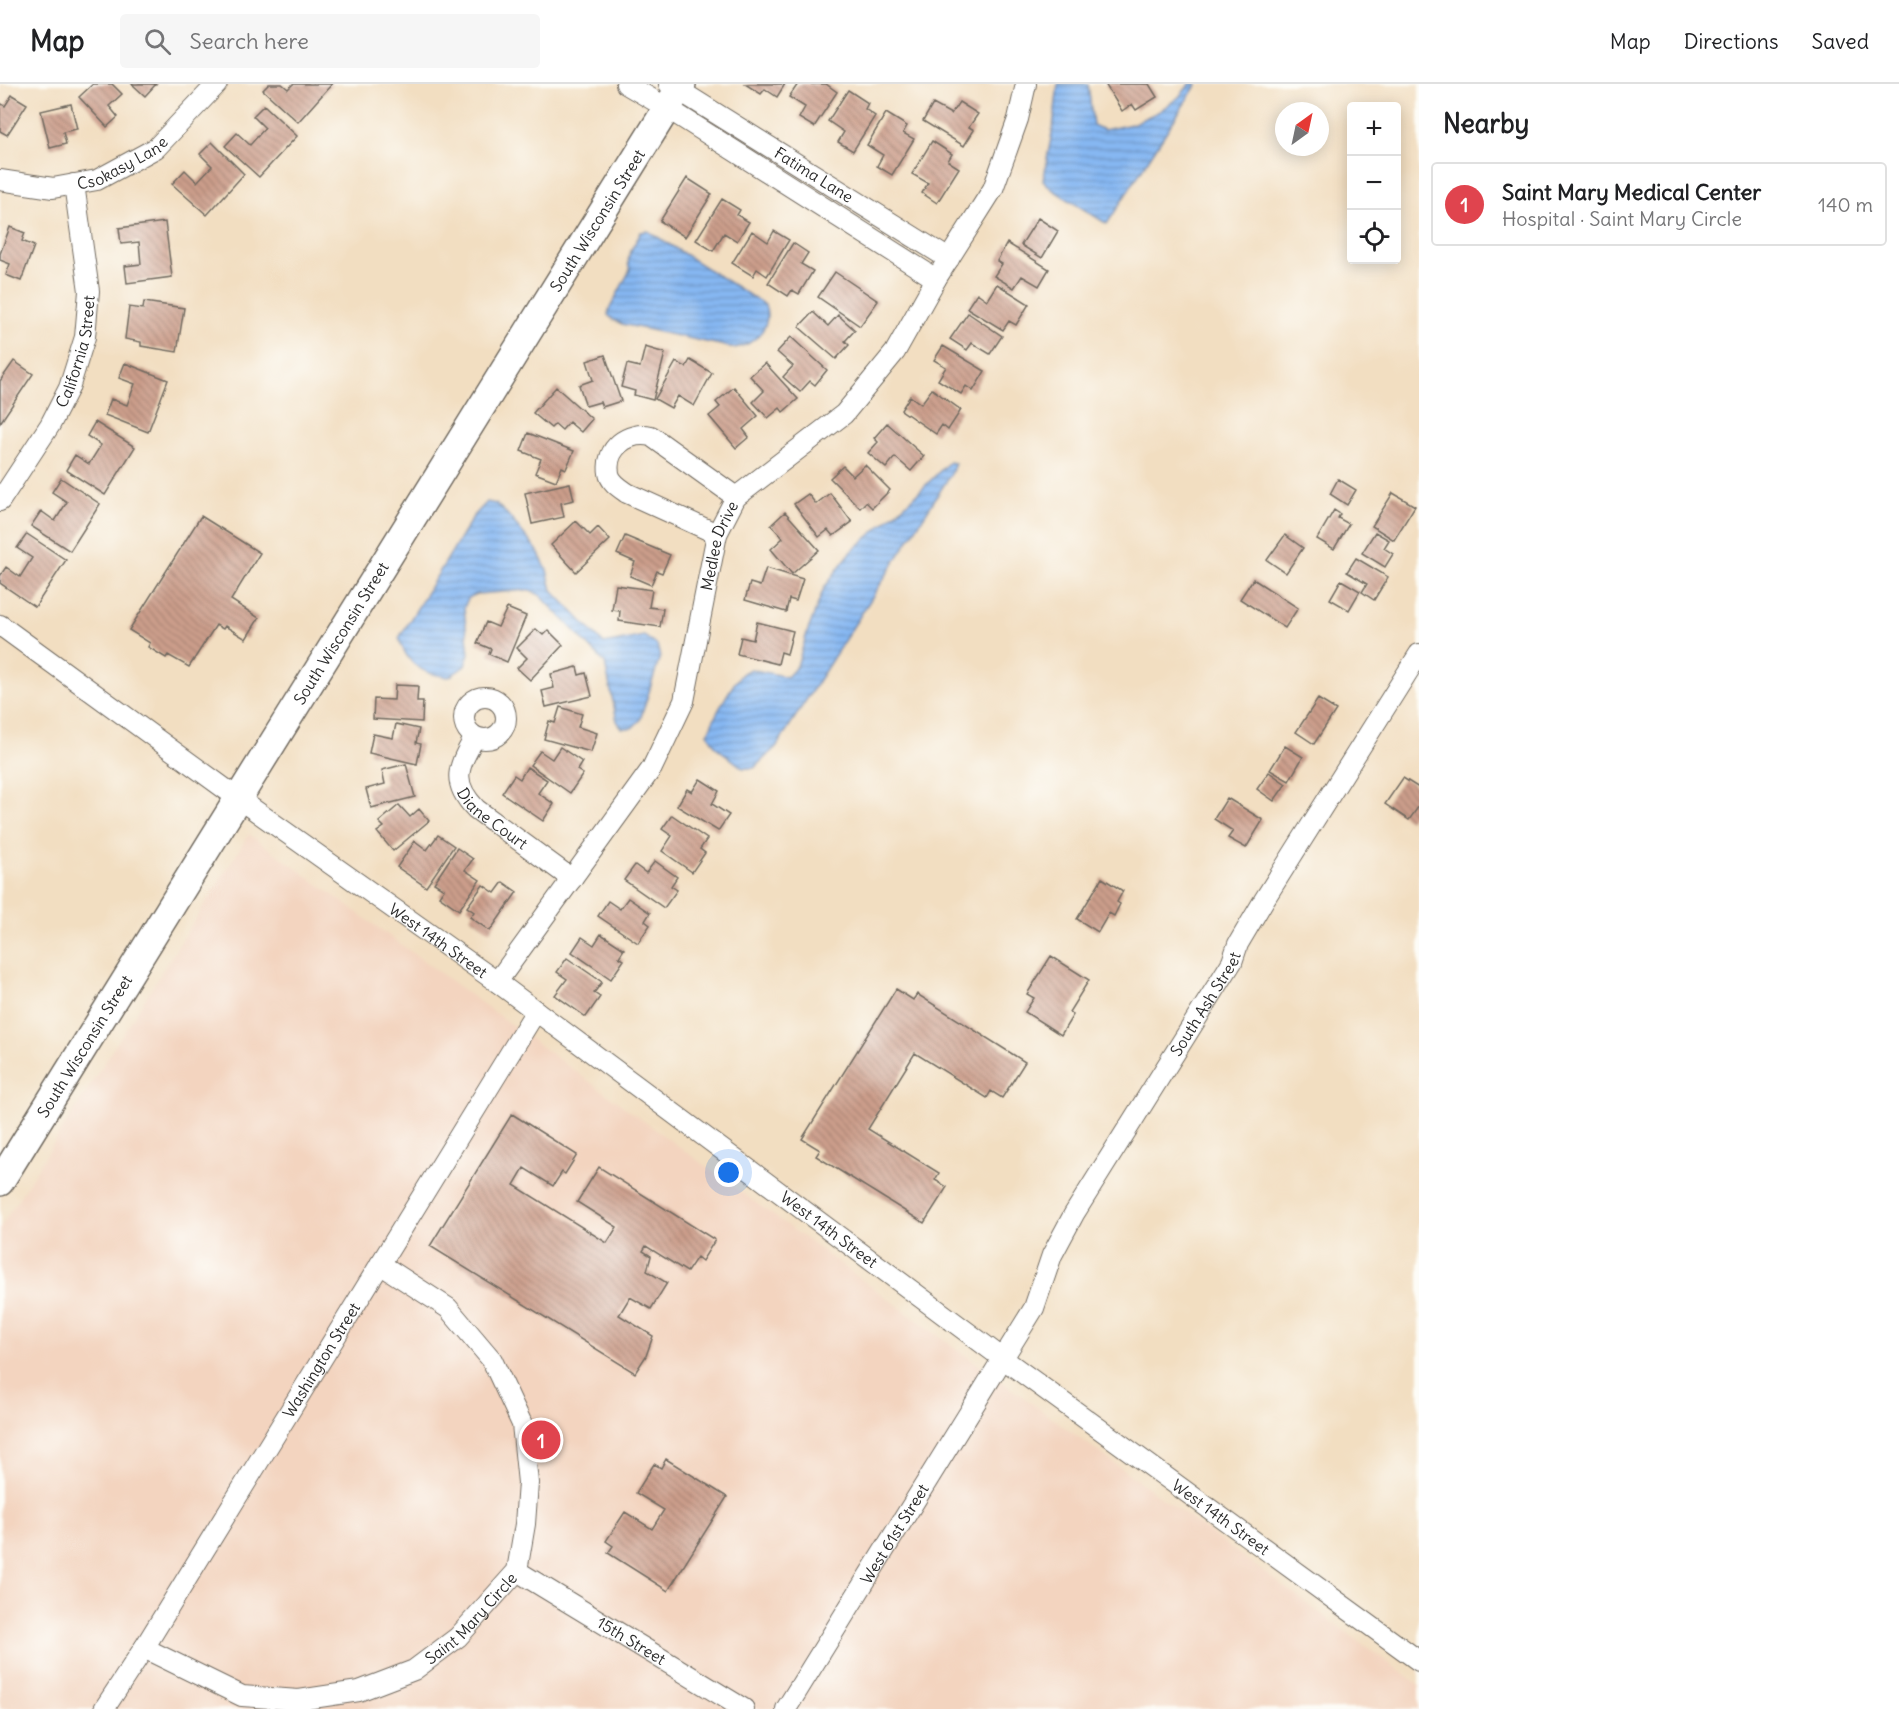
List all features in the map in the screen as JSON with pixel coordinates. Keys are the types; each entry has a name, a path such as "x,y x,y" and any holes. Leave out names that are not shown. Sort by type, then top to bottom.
{"street":[{"name":"Csokasy Lane","path":"0,180 53,188 97,180 156,148 217,84"},
{"path":"626,84 674,92"},
{"name":"Medlee Drive","path":"498,982 652,768 684,701 717,534 736,497 844,414 895,352 936,279 993,189 1018,119 1026,84"},
{"name":"Fatima Lane","path":"674,92 949,259"},
{"name":"Fatima Lane","path":"674,92 936,279"},
{"name":"South Wisconsin Street","path":"0,1182 239,799 674,92"},
{"name":"California Street","path":"0,501 7,473 51,424 69,388 86,337 89,291 74,184"},
{"path":"717,534 616,486 609,474 610,459 617,447 629,436 640,434 651,436 736,497"},
{"path":"0,625 239,799"},
{"name":"South Ash Street","path":"1002,1358 1034,1308 1052,1255 1074,1214 1232,962 1238,944 1264,900 1419,654"},
{"name":"Diane Court","path":"475,737 460,764 459,778 464,796 476,809 572,879"},
{"name":"West 14th Street","path":"239,799 498,982 1002,1358 1419,1662"},
{"name":"Washington Street","path":"104,1709 144,1648 536,1011"},
{"name":"Saint Mary Circle","path":"144,1648 242,1696 299,1700 359,1690 414,1670 458,1637 517,1571 525,1524 528,1482 522,1424 492,1360 448,1308 380,1264"},
{"name":"West 61st Street","path":"786,1709 1002,1358"},
{"name":"15th Street","path":"517,1571 744,1709"}],"shaded area":[{"path":"249,834 1419,1685 1419,1709 0,1709 0,1228"}],"water":[{"path":"1058,84 1088,84 1093,125 1104,130 1132,124 1158,112 1179,97 1190,84 1197,84 1107,224 1053,190 1043,180 1053,128"},
{"path":"648,231 765,305 767,313 764,327 755,339 734,348 622,324 608,315 630,270 628,260 631,251 641,232"},
{"path":"949,462 955,463 951,474 776,747 754,768 743,768 716,747 708,734 733,686 742,674 751,669 787,677 797,666 824,588 840,566 852,551 914,497"},
{"path":"487,502 496,504 507,514 537,550 547,570 552,590 604,644 644,636 657,645 660,657 640,720 632,728 622,728 617,721 605,663 540,595 529,590 477,594 468,598 464,608 469,654 465,666 449,677 423,670 406,655 399,638 473,517"}],"building":[{"path":"93,84 112,84 122,94 109,106 118,117 107,127 79,97"},
{"path":"132,84 156,84 145,96"},
{"path":"269,84 282,84 288,89 293,84 332,84 298,122 263,90"},
{"path":"745,84 785,84 777,97 765,89 761,94"},
{"path":"798,84 826,84 837,92 814,127 799,118 805,107 789,97"},
{"path":"1105,84 1149,84 1157,97 1136,110 1132,104 1122,111"},
{"path":"848,90 868,103 865,109 875,116 853,151 838,142 844,132 828,121"},
{"path":"12,95 27,104 7,135 0,131 0,103 5,106"},
{"path":"959,102 978,114 969,127 974,130 964,146 923,121 933,104 951,114"},
{"path":"71,104 77,129 63,132 66,144 50,148 41,111"},
{"path":"264,105 297,136 259,177 225,146 237,133 250,145 265,128 253,116"},
{"path":"886,113 907,126 903,133 914,139 892,175 877,166 883,155 867,145"},
{"path":"932,141 952,154 948,161 959,168 937,203 922,193 928,183 912,174"},
{"path":"212,142 244,174 207,215 172,184 185,170 197,182 212,166 200,154"},
{"path":"687,178 712,194 685,237 660,221"},
{"path":"722,199 740,210 737,215 749,222 737,241 724,233 713,251 696,240"},
{"path":"1038,218 1058,231 1042,258 1021,245"},
{"path":"165,222 172,277 127,283 125,266 141,264 139,242 121,244 119,228"},
{"path":"10,227 25,233 22,241 34,246 21,281 6,275 10,264 0,260"},
{"path":"752,231 768,242 774,231 789,240 767,276 757,269 753,276 732,263"},
{"path":"793,243 808,253 801,264 813,271 799,294 792,290 788,296 768,283"},
{"path":"1007,243 1049,269 1039,286 1022,276 1014,288 994,276 1002,264 997,261"},
{"path":"835,272 878,301 860,326 818,297"},
{"path":"997,284 1029,304 1016,325 1009,321 1003,330 967,308 977,293 987,300"},
{"path":"144,302 184,308 177,352 141,346 141,342 125,339 129,307 143,309"},
{"path":"813,312 828,326 838,315 855,330 845,341 849,345 836,359 799,327"},
{"path":"968,313 1002,336 990,354 972,343 967,350 950,339"},
{"path":"791,337 827,370 815,385 810,381 800,392 783,377 793,366 777,352"},
{"path":"943,346 985,371 973,391 966,386 961,394 938,380 946,367 934,360"},
{"path":"645,347 665,353 653,400 634,395 635,391 621,387 627,364 640,367"},
{"path":"605,355 621,401 602,407 600,402 586,406 579,385 593,380 587,361"},
{"path":"690,360 712,373 694,406 678,396 671,408 655,399 676,362 686,367"},
{"path":"14,361 33,374 0,423 0,381"},
{"path":"125,363 168,380 148,432 105,415 111,399 127,405 135,384 119,378"},
{"path":"765,363 798,399 783,412 780,408 768,418 753,402 764,391 750,376"},
{"path":"556,387 592,419 581,432 569,422 562,430 555,424 551,428 533,413"},
{"path":"734,387 758,416 743,429 749,437 736,448 709,416 720,407 716,402"},
{"path":"932,389 961,410 948,430 942,425 936,434 901,410 910,396 921,404"},
{"path":"95,422 135,447 105,495 66,470 75,455 89,464 101,445 87,436"},
{"path":"887,423 924,456 911,471 895,457 886,468 868,453 878,442 874,438"},
{"path":"528,433 574,451 566,469 562,467 556,481 535,473 541,459 521,451"},
{"path":"865,465 890,490 872,508 866,502 860,508 830,478 843,466 853,476"},
{"path":"61,478 100,504 70,551 31,526 41,511 55,521 67,502 52,492"},
{"path":"1338,479 1356,490 1347,505 1330,494"},
{"path":"570,483 574,500 561,503 564,517 532,524 525,493"},
{"path":"830,493 852,522 833,536 828,530 819,537 794,504 808,494 816,504"},
{"path":"1393,493 1415,506 1394,540 1372,526"},
{"path":"1334,510 1340,514 1338,518 1349,524 1334,549 1317,539"},
{"path":"785,512 819,550 792,574 771,549 783,538 771,525"},
{"path":"201,516 260,553 231,600 259,618 246,639 225,626 223,629 216,625 189,667 168,655 166,658 148,647 150,643 129,630"},
{"path":"576,521 590,535 598,527 610,540 576,572 551,545"},
{"path":"1375,532 1389,540 1384,548 1393,554 1385,567 1362,553"},
{"path":"27,534 66,560 35,607 0,583 0,576 6,567 20,577 32,558 17,548"},
{"path":"1285,535 1303,548 1286,573 1267,560"},
{"path":"625,536 670,555 662,573 657,571 651,585 630,576 635,562 617,554"},
{"path":"1356,558 1388,577 1374,600 1362,592 1367,584 1347,572"},
{"path":"766,568 803,579 796,601 789,599 786,612 745,600 750,583 760,586"},
{"path":"1253,579 1298,608 1285,628 1240,599"},
{"path":"1341,580 1360,591 1349,610 1330,599"},
{"path":"616,585 652,590 649,607 663,609 660,627 619,621 620,611 612,610"},
{"path":"507,608 526,616 507,662 489,654 491,649 477,643 486,622 498,627"},
{"path":"757,622 793,631 787,654 781,652 778,664 737,654 741,637 753,640"},
{"path":"536,629 543,635 548,630 563,645 530,680 517,668 527,658 517,648"},
{"path":"577,667 579,675 586,673 592,696 546,707 542,691 554,688 551,674"},
{"path":"395,685 418,686 417,701 423,701 422,722 373,719 374,699 394,700"},
{"path":"1318,699 1336,710 1314,744 1296,732"},
{"path":"560,707 582,714 578,727 597,733 591,752 544,739 549,721 555,723"},
{"path":"396,724 419,729 416,743 421,744 417,764 369,753 373,734 393,738"},
{"path":"1285,746 1303,757 1289,781 1270,770"},
{"path":"560,747 582,762 577,770 583,774 570,793 530,765 540,751 552,759"},
{"path":"406,764 415,797 371,808 366,789 385,784 382,770"},
{"path":"527,767 547,780 538,793 554,804 543,821 502,793 514,775 520,779"},
{"path":"1269,772 1286,784 1274,801 1257,789"},
{"path":"1403,778 1419,788 1419,806 1409,820 1385,804"},
{"path":"700,779 719,791 712,804 729,815 718,831 677,806 687,789 692,792"},
{"path":"1227,798 1263,820 1246,848 1228,838 1233,831 1214,819"},
{"path":"399,805 410,817 419,809 429,821 393,851 377,832 384,827 379,822"},
{"path":"672,815 707,839 700,849 705,853 692,872 662,851 672,836 662,829"},
{"path":"438,835 454,846 426,887 397,867 415,841 427,850"},
{"path":"457,848 473,859 465,870 480,880 459,910 439,896 444,889 434,883"},
{"path":"655,861 677,877 671,886 677,890 664,908 624,880 635,865 646,873"},
{"path":"1102,878 1123,891 1117,902 1120,904 1114,916 1109,913 1098,932 1077,919"},
{"path":"503,882 517,892 490,931 470,917 474,912 467,907 483,885 495,893"},
{"path":"628,898 650,913 645,921 650,925 638,943 598,916 608,901 620,909"},
{"path":"601,934 624,949 619,957 624,960 611,979 572,952 582,937 594,945"},
{"path":"1051,956 1089,980 1069,1012 1073,1015 1061,1035 1025,1012 1034,998 1027,994"},
{"path":"567,958 602,982 594,993 600,997 586,1017 555,995 567,979 557,972"},
{"path":"896,989 913,1000 917,994 1025,1062 1002,1098 991,1091 987,1098 915,1053 868,1129 939,1173 935,1180 947,1187 924,1223 816,1156 820,1150 802,1139"},
{"path":"512,1114 577,1155 565,1174 562,1172 553,1186 524,1168 514,1185 607,1243 617,1227 577,1202 599,1167 715,1240 702,1261 697,1257 687,1272 646,1246 643,1251 651,1256 647,1271 667,1283 651,1309 630,1297 619,1315 653,1336 646,1356 635,1373 430,1246"},
{"path":"666,1459 727,1497 668,1591 608,1553 613,1546 606,1541 625,1512 652,1529 664,1510 636,1493 654,1464 661,1468"}],"place":[{"name":"Saint Mary Medical Center","path":"541,1440"}]}
